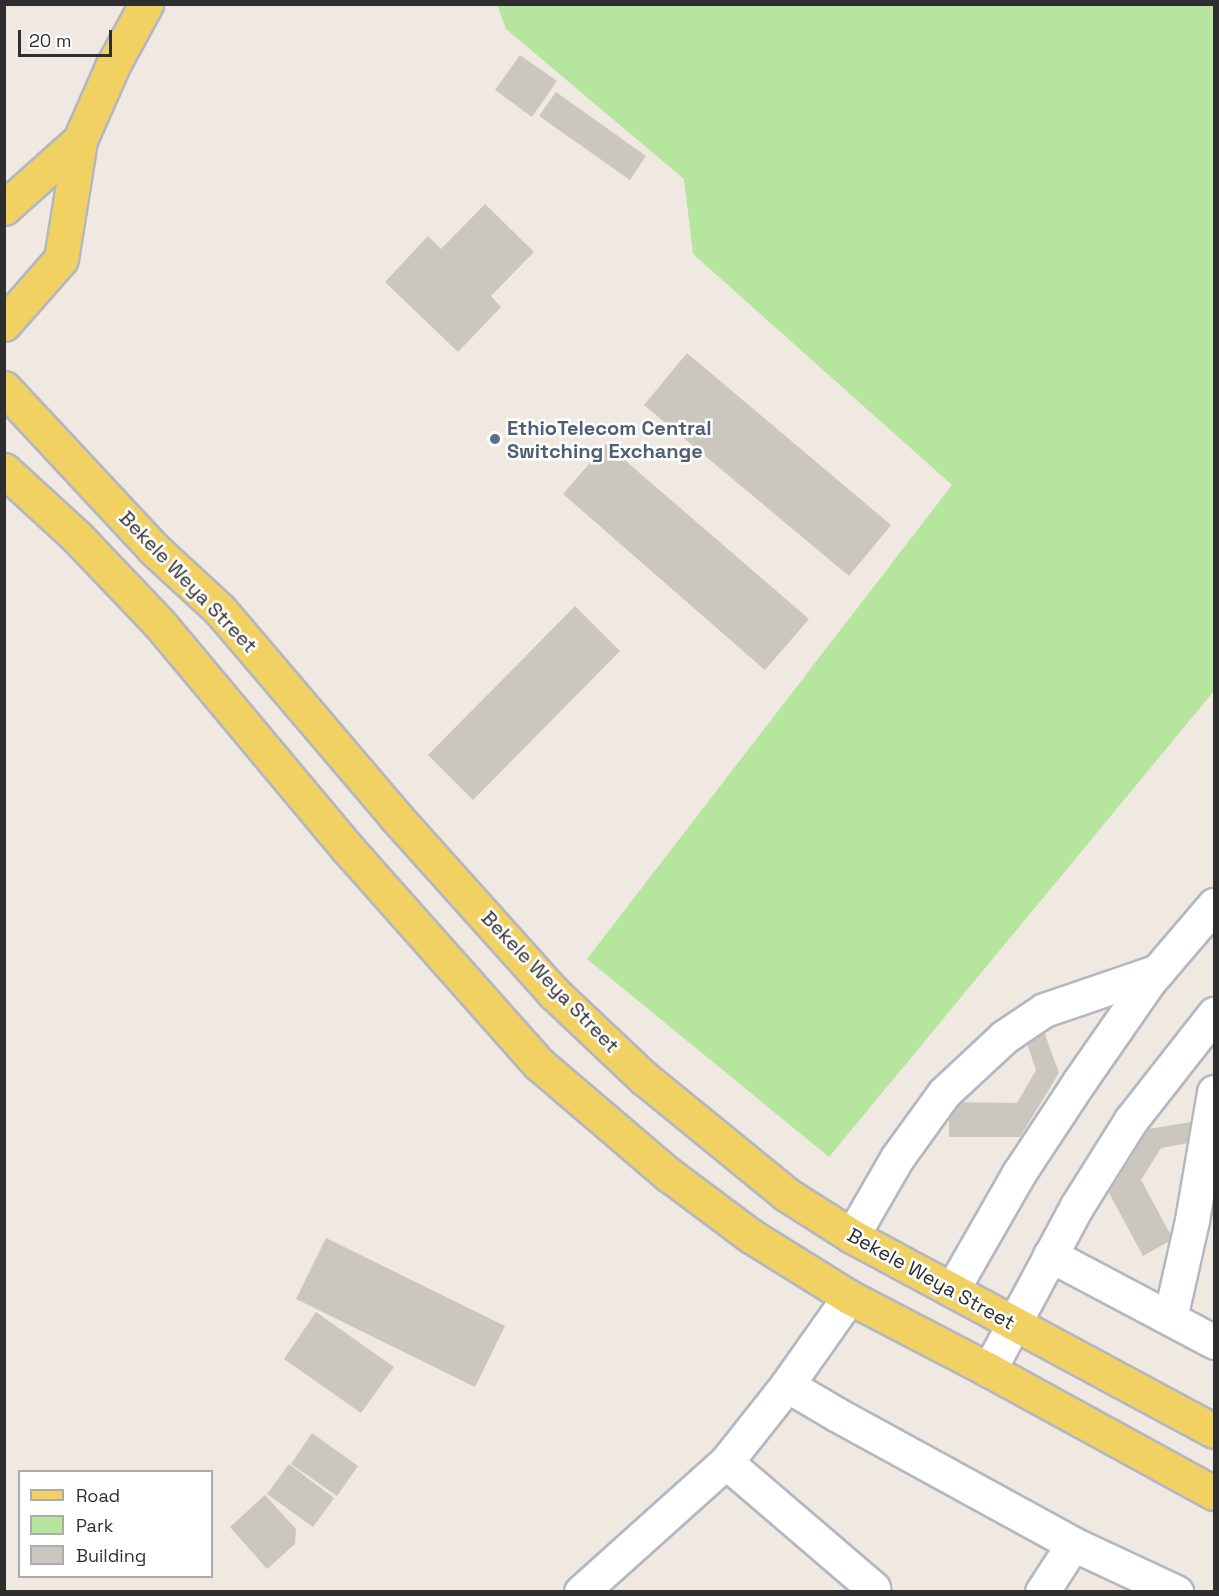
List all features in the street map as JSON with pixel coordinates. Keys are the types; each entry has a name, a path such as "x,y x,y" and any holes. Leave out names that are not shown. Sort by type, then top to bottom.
{"main road":[{"path":"4,324 61,260 80,140 111,67 146,4"},
{"path":"4,208 80,140"},
{"name":"Bekele Weya Street","path":"4,388 155,550 220,610 396,817 554,993 644,1078 786,1194 852,1236 1215,1431"},
{"path":"4,470 77,537 159,623 348,849 539,1064 668,1174 751,1236 849,1298 989,1370 1215,1493"}],"lane":[{"path":"952,1290 1025,1164 1079,1082 1158,971 1215,905"},
{"path":"852,1236 897,1158 944,1093 1004,1037 1044,1010 1158,971"},
{"path":"989,1370 1077,1206 1131,1120 1215,1014"},
{"path":"1170,1318 1192,1220 1215,1092"},
{"path":"1050,1255 1215,1342"},
{"path":"581,1592 726,1462 787,1385 849,1298"},
{"path":"787,1385 1073,1544 1176,1592"},
{"path":"726,1462 873,1588"},
{"path":"1042,1592 1073,1544"}],"green space":[{"path":"497,5 1214,5 1214,691 829,1157 587,959 952,485 693,254 684,179 506,29"}],"building":[{"path":"520,55 557,81 532,117 495,90"},
{"path":"556,92 646,156 630,180 539,116"},
{"path":"485,204 534,252 491,296 501,307 458,352 385,282 428,236 441,249"},
{"path":"687,353 891,525 849,576 644,405"},
{"path":"606,444 809,619 765,670 563,494"},
{"path":"575,606 620,651 473,800 428,755"},
{"path":"1042,1026 1059,1073 1020,1137 949,1137 949,1102 1017,1103 1036,1070 1025,1038"},
{"path":"1197,1121 1194,1142 1161,1148 1141,1180 1173,1239 1143,1256 1109,1193 1148,1129"},
{"path":"326,1238 505,1326 475,1387 296,1299"},
{"path":"316,1312 394,1367 361,1413 284,1359"},
{"path":"312,1433 358,1466 337,1496 291,1464"},
{"path":"289,1464 334,1498 313,1527 267,1494"},
{"path":"265,1495 296,1529 295,1544 267,1569 230,1527"}],"place":[{"name":"EthioTelecom Central Switching Exchange","path":"495,439"}]}
